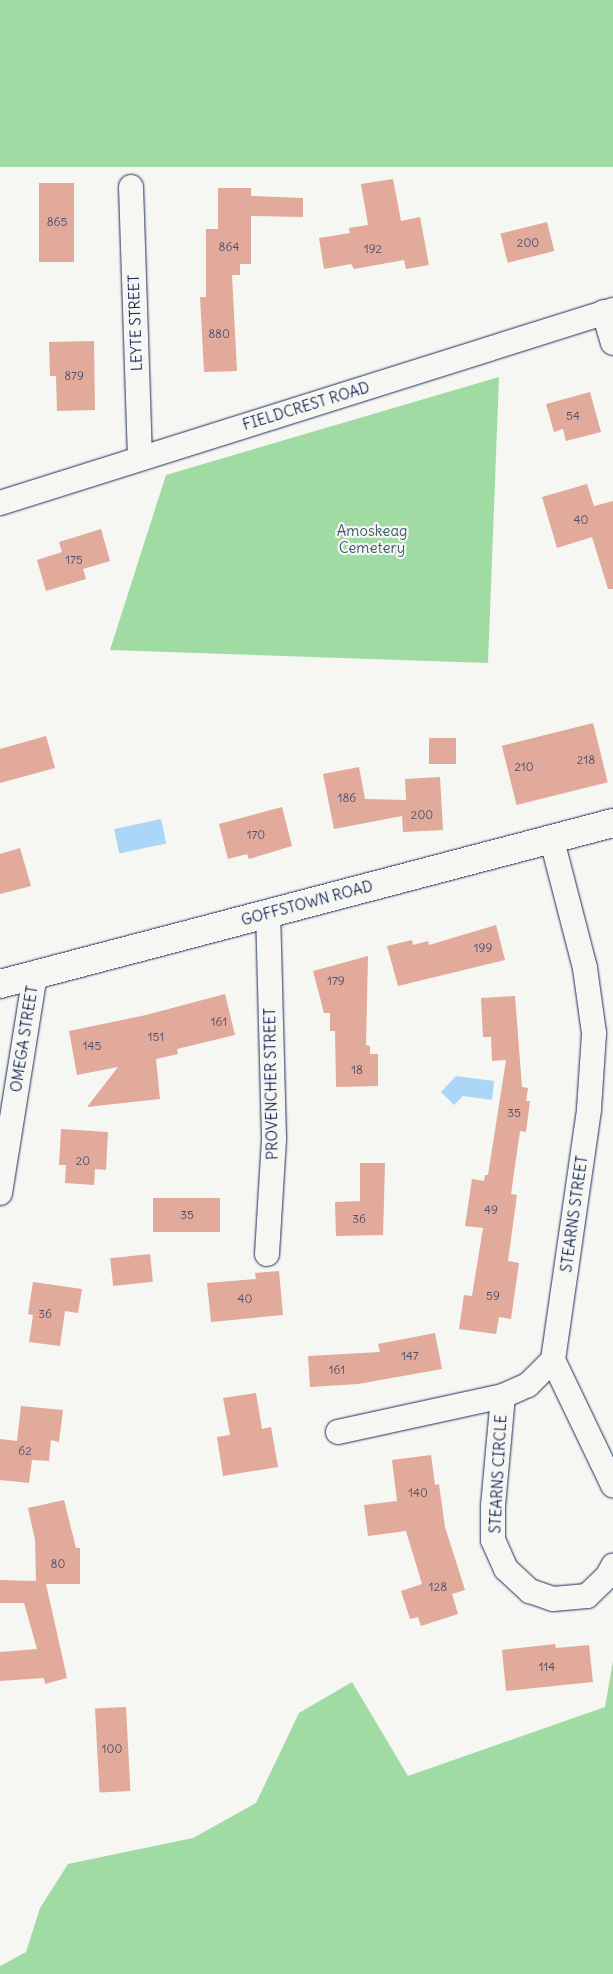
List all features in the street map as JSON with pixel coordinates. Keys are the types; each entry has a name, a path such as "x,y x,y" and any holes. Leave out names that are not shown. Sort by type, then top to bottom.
{"main road":[{"name":"GOFFSTOWN ROAD","path":"0,984 613,823"}],"street":[{"name":"LEYTE STREET","path":"131,187 140,458"},
{"name":"FIELDCREST ROAD","path":"0,503 608,311"},
{"path":"608,311 613,343"},
{"name":"STEARNS STREET","path":"552,840 585,968 594,1033 589,1109 553,1360"},
{"name":"PROVENCHER STREET","path":"267,1254 274,1138 268,914"},
{"name":"OMEGA STREET","path":"0,1193 34,974"},
{"path":"338,1432 503,1396 528,1385 553,1360 613,1485"},
{"name":"STEARNS CIRCLE","path":"503,1396 493,1506 493,1540 506,1569 530,1591 553,1599 587,1596 607,1577 613,1566"}],"green space":[{"path":"0,0 613,0 613,167 0,167"},
{"name":"Amoskeag Cemetery","path":"499,377 488,663 110,650 166,475"},
{"path":"613,1661 613,1974 0,1974 0,1966 26,1952 40,1908 68,1864 193,1838 256,1803 299,1713 352,1682 408,1776 605,1707"}],"water":[{"path":"161,819 166,843 119,853 114,829"},
{"path":"456,1076 494,1081 492,1100 463,1096 454,1105 441,1092"}],"building":[{"path":"393,179 401,221 420,217 429,265 406,269 404,260 354,269 351,264 324,269 319,238 350,233 349,228 368,225 361,184"},
{"path":"39,183 74,183 74,262 39,262"},
{"path":"218,188 251,188 251,196 303,198 303,217 251,216 251,264 240,264 240,275 232,275 237,371 204,372 200,297 206,297 206,229 218,229"},
{"path":"547,222 554,251 508,263 500,234"},
{"path":"94,341 95,410 57,411 56,376 50,376 49,342"},
{"path":"590,392 601,432 566,441 563,429 554,432 546,404"},
{"path":"587,484 594,506 613,501 613,589 608,589 592,537 557,548 542,497"},
{"path":"101,529 110,561 83,569 86,579 46,591 37,560 62,552 59,542"},
{"path":"593,723 608,782 517,805 502,746"},
{"path":"46,736 55,768 0,783 0,749"},
{"path":"429,738 456,738 456,764 429,764"},
{"path":"359,767 365,799 406,800 405,779 440,777 443,830 403,832 402,816 334,829 323,774"},
{"path":"282,807 292,846 249,859 247,854 228,859 219,824"},
{"path":"20,848 31,886 0,894 0,854"},
{"path":"496,925 505,960 398,986 387,946 412,940 413,945 428,941 429,945"},
{"path":"368,956 366,1045 370,1046 370,1054 378,1054 378,1086 336,1087 335,1031 330,1031 330,1013 324,1013 313,971"},
{"path":"225,994 235,1035 177,1049 178,1054 156,1059 160,1099 87,1107 118,1067 77,1075 69,1031 146,1015"},
{"path":"515,996 522,1087 528,1088 526,1101 530,1101 526,1132 520,1131 511,1194 517,1195 508,1261 519,1263 511,1319 499,1317 496,1334 459,1329 464,1295 472,1296 483,1228 465,1226 472,1179 484,1181 485,1175 488,1175 506,1060 492,1061 491,1037 483,1037 481,998"},
{"path":"61,1129 108,1132 106,1170 95,1169 94,1185 65,1183 66,1165 59,1165"},
{"path":"360,1163 385,1163 383,1235 336,1236 335,1202 360,1201"},
{"path":"153,1198 220,1198 220,1232 153,1232"},
{"path":"150,1254 153,1282 113,1286 110,1258"},
{"path":"279,1271 283,1315 211,1322 207,1283 256,1279 255,1273"},
{"path":"33,1282 82,1289 78,1313 65,1311 60,1346 29,1342 33,1315 28,1314"},
{"path":"435,1333 442,1369 358,1384 310,1387 308,1356 380,1352 378,1344"},
{"path":"256,1393 262,1429 271,1427 278,1467 223,1476 217,1437 230,1435 223,1398"},
{"path":"21,1406 63,1410 59,1442 51,1440 49,1461 32,1460 29,1483 0,1480 0,1439 17,1441"},
{"path":"431,1455 435,1485 439,1484 445,1527 465,1590 452,1594 458,1614 421,1626 418,1617 410,1619 401,1591 422,1584 406,1531 368,1536 364,1505 397,1501 392,1460"},
{"path":"64,1500 76,1548 80,1548 80,1584 46,1584 67,1678 45,1684 44,1678 0,1681 0,1652 37,1649 24,1603 0,1603 0,1580 36,1581 35,1540 28,1508"},
{"path":"555,1644 556,1648 589,1645 593,1682 506,1691 502,1650"},
{"path":"126,1707 130,1791 99,1793 95,1709"}]}
